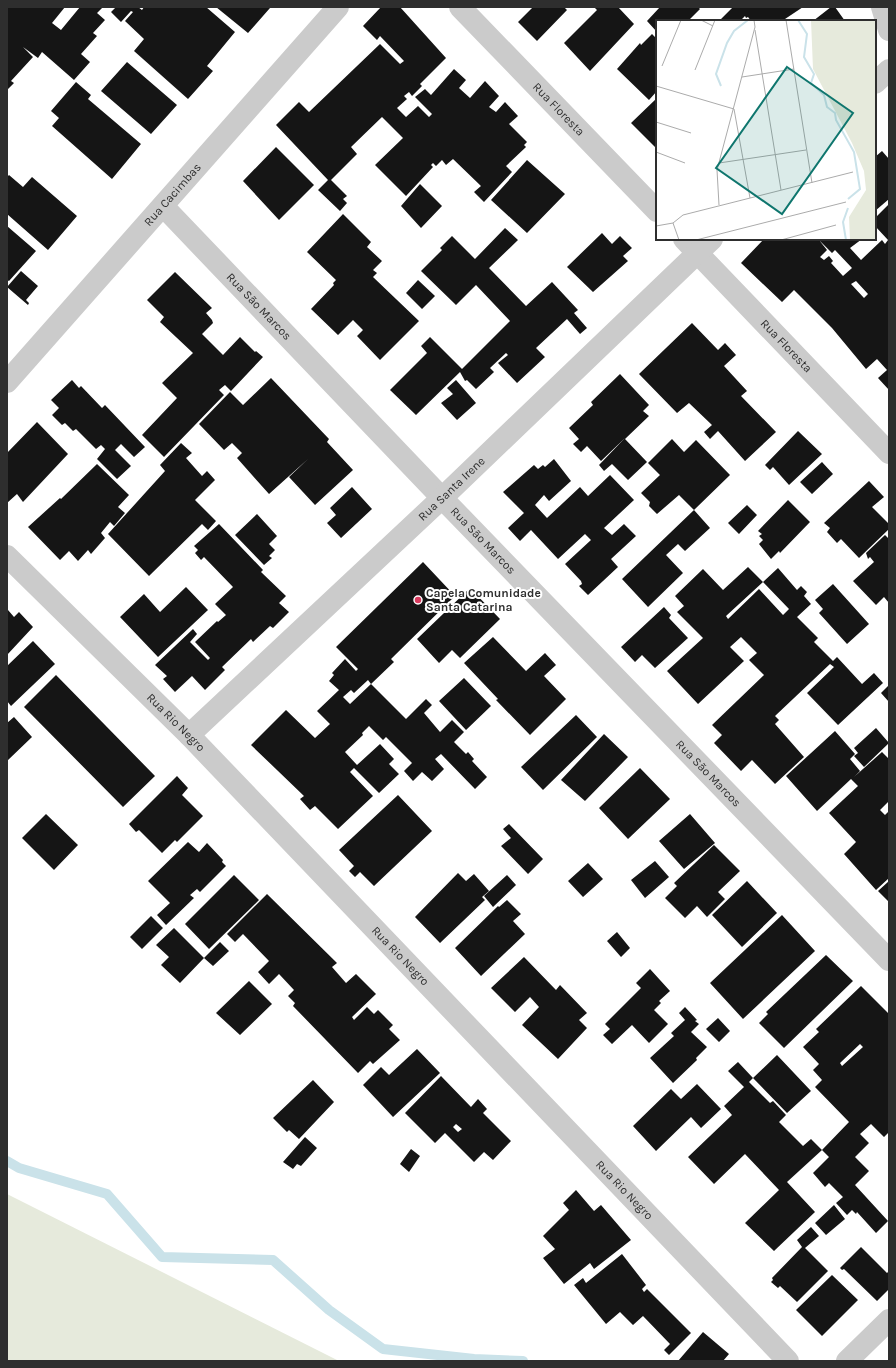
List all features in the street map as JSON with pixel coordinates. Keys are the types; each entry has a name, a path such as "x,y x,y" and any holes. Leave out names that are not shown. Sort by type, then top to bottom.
{"street":[{"name":"Rua Cacimbas","path":"7,382 338,7"},
{"name":"Rua Floresta","path":"460,7 656,210"},
{"path":"882,7 889,30"},
{"path":"876,82 889,70"},
{"name":"Rua São Marcos","path":"163,206 442,498 889,960"},
{"name":"Rua Floresta","path":"698,244 889,453"},
{"name":"Rua Santa Irene","path":"189,735 442,498 698,244"},
{"name":"Rua Rio Negro","path":"7,556 189,735 788,1361"},
{"path":"847,1361 889,1320"}],"shaded area":[{"path":"7,1194 339,1361 7,1361"}],"building":[{"path":"7,7 65,7 52,23 61,30 80,7 103,7 97,13 105,20 93,33 97,36 81,54 90,62 74,80 42,52 38,58 23,47 33,57 11,81 14,83 7,90"},
{"path":"116,7 138,7 142,10 144,7 206,7 235,32 207,66 213,71 188,99 134,51 144,39 125,21 133,12 131,11 121,22 111,12"},
{"path":"216,7 269,7 270,8 248,33"},
{"path":"381,7 400,7 446,58 420,84 422,86 412,96 409,92 404,96 407,99 397,108 406,117 418,106 429,117 432,114 415,97 425,89 431,95 454,69 466,80 459,88 470,98 485,81 499,96 489,107 496,112 505,102 518,116 509,124 527,142 524,145 526,147 506,166 512,172 484,202 474,192 481,186 453,159 446,165 442,160 436,166 433,163 431,165 433,167 406,196 375,165 403,138 382,117 351,147 357,154 331,180 347,196 343,199 347,203 340,211 318,190 328,180 276,125 299,102 309,112 380,44 400,64 404,61 380,36 377,40 363,26"},
{"path":"533,7 564,7 567,10 537,41 518,22"},
{"path":"594,7 618,7 634,24 590,71 564,43 597,10"},
{"path":"660,7 698,7 700,9 689,20 656,20 656,31 647,21"},
{"path":"733,7 803,7 784,20 750,20 745,16 741,20 720,20"},
{"path":"831,7 835,7 844,20 814,20"},
{"path":"652,34 656,38 656,92 649,100 617,69 640,43 641,45"},
{"path":"127,62 177,105 151,134 101,91"},
{"path":"76,82 91,95 88,99 141,144 112,179 52,126 59,118 51,111"},
{"path":"656,99 656,148 631,123"},
{"path":"276,147 314,185 279,220 243,181"},
{"path":"882,151 889,159 889,199 876,210 876,156"},
{"path":"527,160 565,194 527,233 491,200"},
{"path":"9,175 23,187 32,177 77,216 48,250 7,214 7,177"},
{"path":"420,184 442,206 421,228 401,206"},
{"path":"889,204 889,390 878,378 887,370 877,359 866,369 832,328 794,290 782,302 741,263 763,240 819,240 861,240 850,248 861,260 882,240 885,244 888,240 876,227 876,217","holes":["819,240 832,253 835,250 852,268 843,276 831,263 833,261 829,256 824,260 820,257 827,250","856,281 868,294 864,298 851,284"]},
{"path":"343,214 371,242 367,247 382,261 373,270 377,273 373,277 419,321 380,360 357,336 363,330 353,320 338,335 311,309 334,285 333,283 336,280 307,252"},
{"path":"7,226 36,251 9,281 7,280"},
{"path":"505,228 518,240 489,268 526,306 552,282 578,310 574,313 587,328 580,334 567,319 536,348 545,357 517,383 498,363 508,355 506,353 490,368 494,372 476,389 467,380 465,381 460,372 416,415 390,390 427,353 421,346 430,337 462,369 510,321 476,285 456,305 421,271 442,250 440,248 452,236 475,259"},
{"path":"602,233 612,244 620,236 632,248 623,256 628,261 593,292 567,267"},
{"path":"21,271 38,286 26,300 29,303 28,305 7,287"},
{"path":"175,272 212,308 206,313 213,323 202,334 223,355 240,337 255,352 256,351 263,357 231,391 225,385 219,390 224,395 164,457 142,435 177,398 162,383 193,353 160,322 164,317 147,300"},
{"path":"418,280 435,296 422,309 406,293"},
{"path":"692,323 718,350 725,343 736,355 724,366 747,391 741,396 776,432 745,461 718,431 710,439 704,432 712,425 689,403 677,413 639,374"},
{"path":"620,374 649,405 643,411 649,416 625,439 647,462 628,480 612,464 604,471 599,465 625,438 601,461 587,446 581,452 573,444 579,439 569,428 593,405 591,402"},
{"path":"271,378 329,439 327,442 353,470 315,505 289,477 308,459 269,494 237,458 242,453 232,443 224,450 199,424 230,392 243,405"},
{"path":"72,380 79,388 81,386 102,408 105,405 145,447 134,457 121,444 115,450 131,466 117,479 97,459 105,449 101,445 96,449 76,429 73,431 65,423 62,425 52,415 59,408 51,400"},
{"path":"456,380 476,403 457,420 441,403 453,394 447,388"},
{"path":"37,422 68,454 23,502 17,494 7,503 7,453"},
{"path":"798,431 822,454 789,485 773,467 770,470 765,465"},
{"path":"672,439 684,452 696,440 730,475 694,510 679,495 657,514 649,506 650,502 641,493 660,475 648,463"},
{"path":"181,443 192,453 186,458 202,476 207,471 215,480 195,500 216,521 208,530 202,524 149,576 108,534 165,471 160,465"},
{"path":"554,459 571,481 549,501 544,495 535,505 547,518 580,487 588,496 610,475 634,500 604,528 612,535 624,524 636,536 611,559 618,567 588,595 579,586 582,584 581,581 565,564 591,540 585,534 558,559 531,530 520,541 508,528 524,513 503,492 534,465 538,469 543,465 545,467"},
{"path":"822,462 833,474 812,494 800,482"},
{"path":"97,464 129,495 118,507 125,513 114,526 110,522 101,533 105,538 91,554 88,550 78,561 69,551 60,560 28,527 60,498 61,499"},
{"path":"869,481 884,497 872,507 889,524 889,529 859,558 841,539 837,543 827,532 830,528 824,523"},
{"path":"352,487 372,509 341,538 327,523 336,515 330,508"},
{"path":"788,500 810,522 780,553 779,551 771,559 759,544 763,540 759,536 762,534 758,531"},
{"path":"747,505 757,515 739,534 728,523"},
{"path":"694,510 710,528 685,551 678,544 666,555 683,573 648,607 622,579"},
{"path":"257,514 277,536 269,544 275,550 269,556 272,558 264,565 235,535"},
{"path":"219,524 263,570 261,572 286,596 279,603 289,612 273,628 270,626 253,642 251,639 222,667 225,670 205,690 192,676 175,692 163,679 167,676 155,665 193,629 197,634 190,642 208,660 210,658 195,642 217,621 218,622 226,615 215,604 233,587 204,557 201,560 195,553 198,550 194,546"},
{"path":"885,535 889,539 889,603 884,597 876,605 853,581 874,562 870,557 868,559 866,553"},
{"path":"423,562 455,596 391,659 394,662 371,684 406,719 426,699 432,705 424,713 440,732 452,720 464,732 454,742 466,754 468,752 474,759 472,761 487,777 475,789 441,754 435,759 444,769 432,781 422,772 413,781 404,771 412,763 386,737 383,740 369,726 362,733 363,735 345,752 357,765 380,744 394,759 389,764 399,774 379,793 354,768 350,772 373,796 338,829 315,806 310,810 300,799 304,796 251,745 286,710 315,738 330,724 317,711 339,690 329,681 334,675 332,673 345,659 356,671 358,669 336,647","holes":["368,680 371,684 350,704 343,697 351,690 354,693"]},
{"path":"748,567 763,582 778,568 797,590 801,586 807,592 804,596 811,604 797,617 818,638 814,642 833,661 837,657 862,684 874,673 883,683 838,725 807,693 834,667 830,664 775,716 779,720 775,724 804,757 775,784 752,760 741,771 714,743 722,735 712,725 764,675 749,660 757,653 741,637 730,647 744,661 698,704 667,671 703,638 677,612 684,606 675,596 703,569 723,590","holes":["763,582 789,609 783,615 759,589 728,619 726,616"]},
{"path":"833,584 869,624 847,644 819,613 823,609 815,600"},
{"path":"186,587 208,610 158,657 120,617 144,594 160,612"},
{"path":"470,588 500,619 460,658 452,650 439,663 417,639"},
{"path":"664,607 671,615 669,618 688,638 655,668 642,655 635,662 621,647"},
{"path":"8,610 14,617 19,612 33,627 7,655"},
{"path":"493,637 526,671 545,653 556,665 544,676 566,699 530,735 496,700 498,699 464,663"},
{"path":"33,641 55,664 11,706 7,701 7,666"},
{"path":"56,675 155,776 123,807 24,707"},
{"path":"464,678 491,706 466,730 439,701"},
{"path":"889,685 889,702 881,693"},
{"path":"576,715 597,737 543,790 521,767"},
{"path":"14,717 32,737 7,761 7,723"},
{"path":"876,728 889,743 864,767 854,756 858,753 854,748"},
{"path":"835,731 855,754 850,759 860,771 854,777 882,752 889,759 889,801 880,810 885,815 889,811 889,878 876,890 844,854 856,842 829,813 858,786 851,779 817,811 786,776"},
{"path":"604,734 628,757 585,801 561,780"},
{"path":"640,768 670,799 628,839 599,808"},
{"path":"177,776 188,788 182,795 203,816 177,842 175,840 162,853 139,830 136,832 129,824"},
{"path":"398,795 432,831 374,886 360,872 355,877 349,871 354,866 339,850"},
{"path":"46,814 78,845 54,870 22,838"},
{"path":"690,814 715,843 684,869 659,841"},
{"path":"509,824 543,859 528,874 501,846 511,838 503,829"},
{"path":"188,842 199,852 207,843 223,860 222,862 226,866 200,892 197,889 190,895 194,898 166,925 157,915 170,903 148,881"},
{"path":"714,845 740,871 718,892 725,899 707,917 697,906 685,918 665,898 677,886 674,883"},
{"path":"655,861 669,877 645,898 631,880"},
{"path":"588,863 603,879 583,897 568,881"},
{"path":"458,873 466,881 474,874 489,891 482,897 485,900 440,943 415,917"},
{"path":"234,875 259,900 209,949 185,924"},
{"path":"507,875 516,885 493,907 484,896"},
{"path":"747,881 777,913 742,947 712,915"},
{"path":"889,881 889,902 878,891"},
{"path":"267,894 337,963 332,967 346,983 356,974 376,994 352,1017 354,1020 367,1007 374,1014 378,1010 393,1025 389,1029 400,1040 373,1064 370,1061 358,1073 293,1006 295,1003 288,996 294,990 279,974 269,984 258,972 269,961 243,934 235,942 227,934"},
{"path":"507,900 521,914 513,921 525,934 481,976 455,948 498,906 499,907"},
{"path":"782,915 815,951 743,1019 710,983"},
{"path":"151,916 163,928 142,949 130,937"},
{"path":"174,928 204,958 180,983 161,965 169,957 156,945"},
{"path":"617,932 630,948 621,957 607,941"},
{"path":"220,942 229,951 213,966 204,958"},
{"path":"826,955 853,981 784,1048 759,1023 768,1014 766,1012"},
{"path":"524,957 556,990 560,985 587,1013 579,1020 587,1028 558,1059 522,1025 539,1007 530,997 515,1012 491,988"},
{"path":"650,969 670,991 659,1001 661,1003 654,1010 668,1024 649,1043 632,1025 612,1044 603,1035 610,1029 605,1024 641,988 636,983"},
{"path":"249,981 272,1004 240,1035 216,1013"},
{"path":"861,986 889,1014 889,1132 884,1137 871,1124 860,1134 869,1143 855,1157 869,1171 855,1185 888,1221 876,1233 857,1212 856,1214 852,1210 847,1215 836,1203 843,1197 829,1183 825,1187 813,1173 829,1157 822,1150 849,1122 815,1087 822,1080 813,1070 819,1064 803,1047 819,1032 816,1029","holes":["860,1044 863,1047 842,1066 840,1063"]},
{"path":"685,1007 699,1024 691,1032 707,1047 696,1058 697,1060 673,1083 650,1058 674,1036 671,1033 685,1020 679,1013"},
{"path":"718,1018 730,1031 719,1042 706,1029"},
{"path":"417,1049 440,1073 393,1117 363,1085 381,1067 389,1075"},
{"path":"777,1055 811,1091 787,1113 753,1078"},
{"path":"738,1062 753,1078 749,1082 770,1103 773,1101 786,1115 779,1122 803,1146 811,1139 822,1150 787,1182 815,1212 774,1251 745,1223 779,1190 745,1154 714,1184 688,1157 732,1115 724,1106 744,1087 728,1071"},
{"path":"441,1076 471,1107 478,1099 487,1109 483,1113 511,1141 493,1160 484,1152 474,1162 445,1133 435,1143 405,1113","holes":["456,1124 462,1129 458,1132 453,1127"]},
{"path":"313,1080 334,1102 299,1139 289,1130 287,1132 273,1118"},
{"path":"697,1084 721,1109 701,1128 691,1117 656,1151 633,1126 671,1089 681,1099"},
{"path":"305,1137 317,1148 301,1166 297,1164 293,1169 283,1162"},
{"path":"411,1149 420,1156 409,1172 400,1164"},
{"path":"576,1190 594,1211 601,1205 631,1240 594,1269 590,1263 564,1284 543,1258 555,1249 543,1236 569,1210 563,1203"},
{"path":"834,1205 845,1219 826,1235 815,1223"},
{"path":"811,1227 819,1236 805,1248 828,1271 797,1302 780,1286 778,1288 771,1282 773,1280 772,1278 802,1247 797,1240"},
{"path":"861,1247 887,1273 889,1271 889,1289 877,1301 844,1269 842,1270 840,1268"},
{"path":"622,1254 646,1285 642,1289 644,1292 647,1289 691,1333 669,1355 664,1350 670,1344 643,1316 633,1325 620,1312 606,1324 574,1285 583,1278 586,1283"},
{"path":"832,1275 858,1300 822,1336 796,1310"},
{"path":"703,1332 729,1354 723,1361 678,1361"}],"waterway":[{"path":"7,1161 19,1168 107,1194 162,1257 273,1260 329,1310 383,1349 474,1359 523,1361"}],"place":[{"name":"Capela Comunidade Santa Catarina","path":"418,600"}]}
